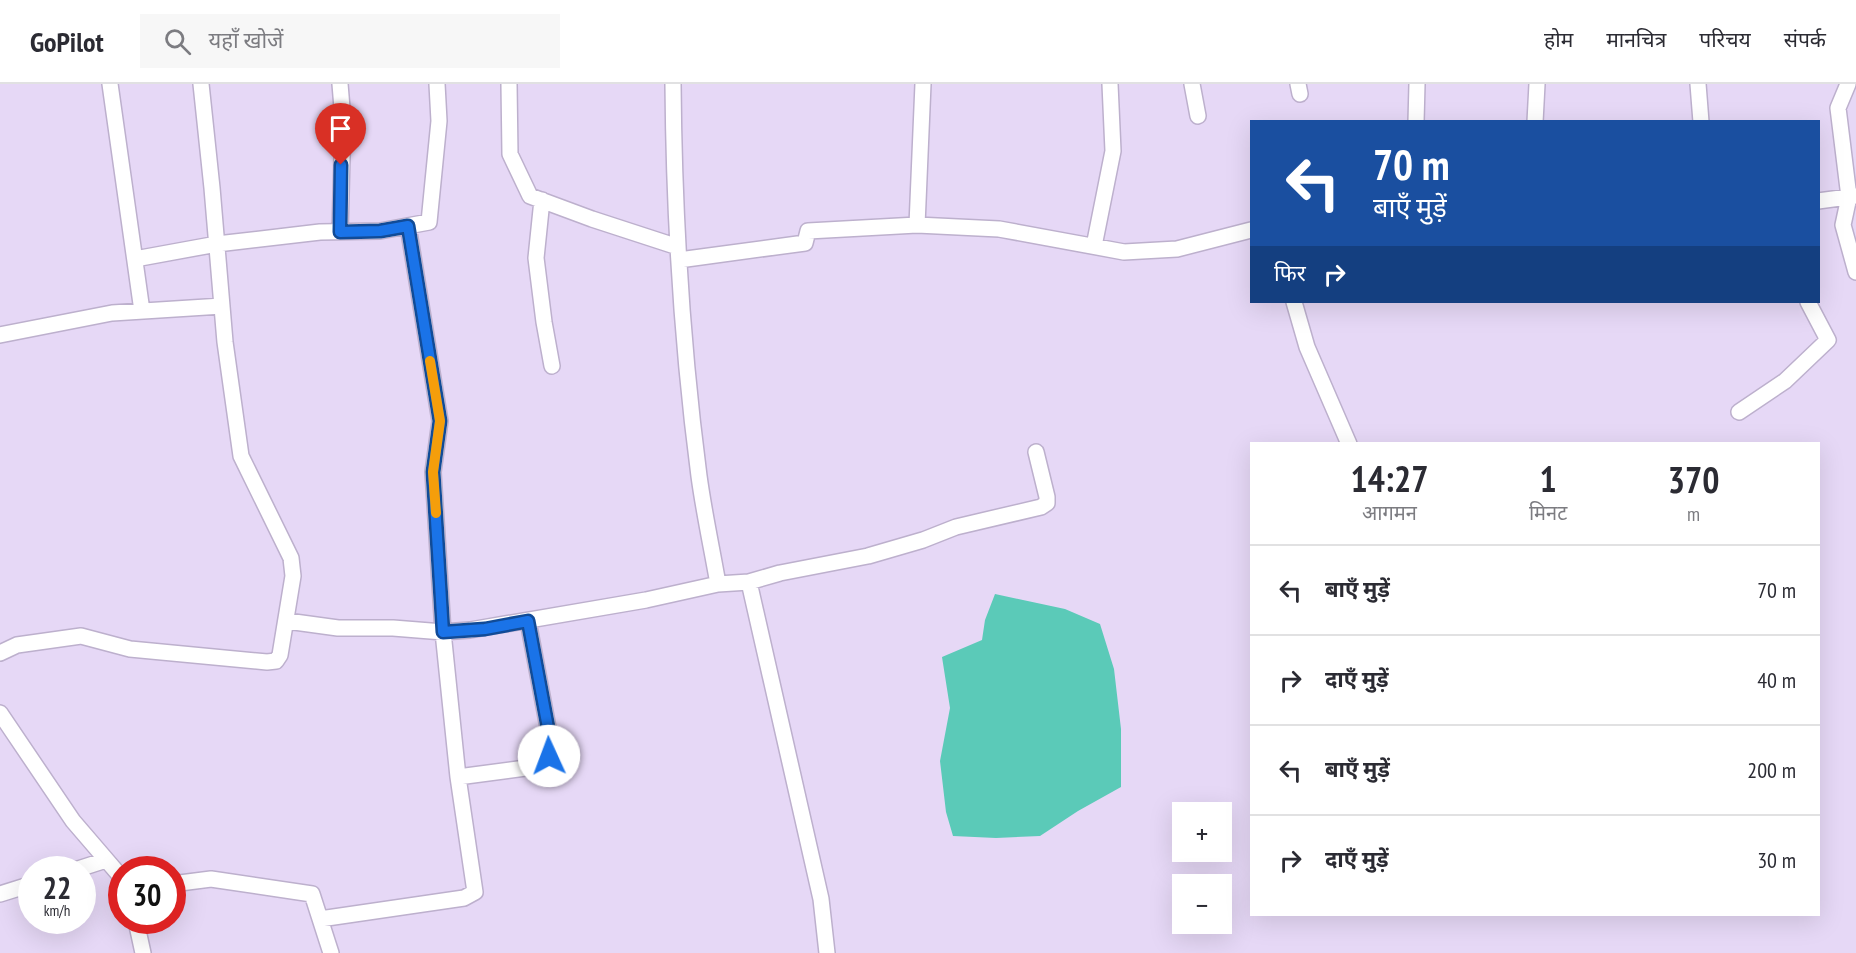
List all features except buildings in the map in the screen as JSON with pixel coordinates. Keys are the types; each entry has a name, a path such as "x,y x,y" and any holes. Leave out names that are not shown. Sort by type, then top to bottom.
{"street":[{"path":"110,84 142,311"},
{"path":"0,653 17,645 81,636 130,650 267,662 276,661 280,655 293,576 291,558 241,456 225,342 201,84"},
{"path":"340,84 343,120 340,232"},
{"path":"135,259 217,244 320,232 380,231 429,222 439,121 437,84"},
{"path":"509,84 510,154 530,196 679,253 805,243 808,231 917,225 999,229 1124,252 1177,249 1250,230"},
{"path":"673,84 674,170 682,317 699,477 718,584"},
{"path":"917,225 923,84"},
{"path":"1094,246 1113,151 1110,84"},
{"path":"1192,84 1198,116"},
{"path":"1416,120 1417,84"},
{"path":"1535,120 1537,84"},
{"path":"1698,84 1701,120"},
{"path":"1848,84 1838,108 1852,197 1844,225 1856,272"},
{"path":"1820,201 1852,197"},
{"path":"542,201 536,258 552,366"},
{"path":"320,919 464,898 475,892 458,777 443,632 433,472 440,421 408,226"},
{"path":"1294,303 1307,347 1348,442"},
{"path":"1739,412 1785,381 1828,340 1809,303"},
{"path":"0,335 112,313 222,306"},
{"path":"287,621 338,628 393,628 443,632 485,629 646,600 718,584 749,582 780,573 868,556 923,540 956,526 1041,507 1047,503 1047,496 1036,452"},
{"path":"749,582 821,899 827,953"},
{"path":"458,777 533,767 544,764 549,756 551,747 549,733 528,621"},
{"path":"0,713 73,821 108,862"},
{"path":"96,863 106,860"},
{"path":"186,882 211,879 312,894 331,953"},
{"path":"0,894 18,888"},
{"path":"139,934 143,953"}],"shaded area":[{"path":"995,594 1065,609 1100,624 1114,669 1121,729 1121,787 1040,836 996,838 953,836 946,812 940,761 950,708 942,657 982,640 985,620"}],"slow traffic":[{"path":"430,361 440,421 433,472 436,513"}],"route":[{"path":"341,165 340,232 380,231 408,226 440,421 433,472 443,632 485,629 528,621 549,733 551,747 549,756"}]}
